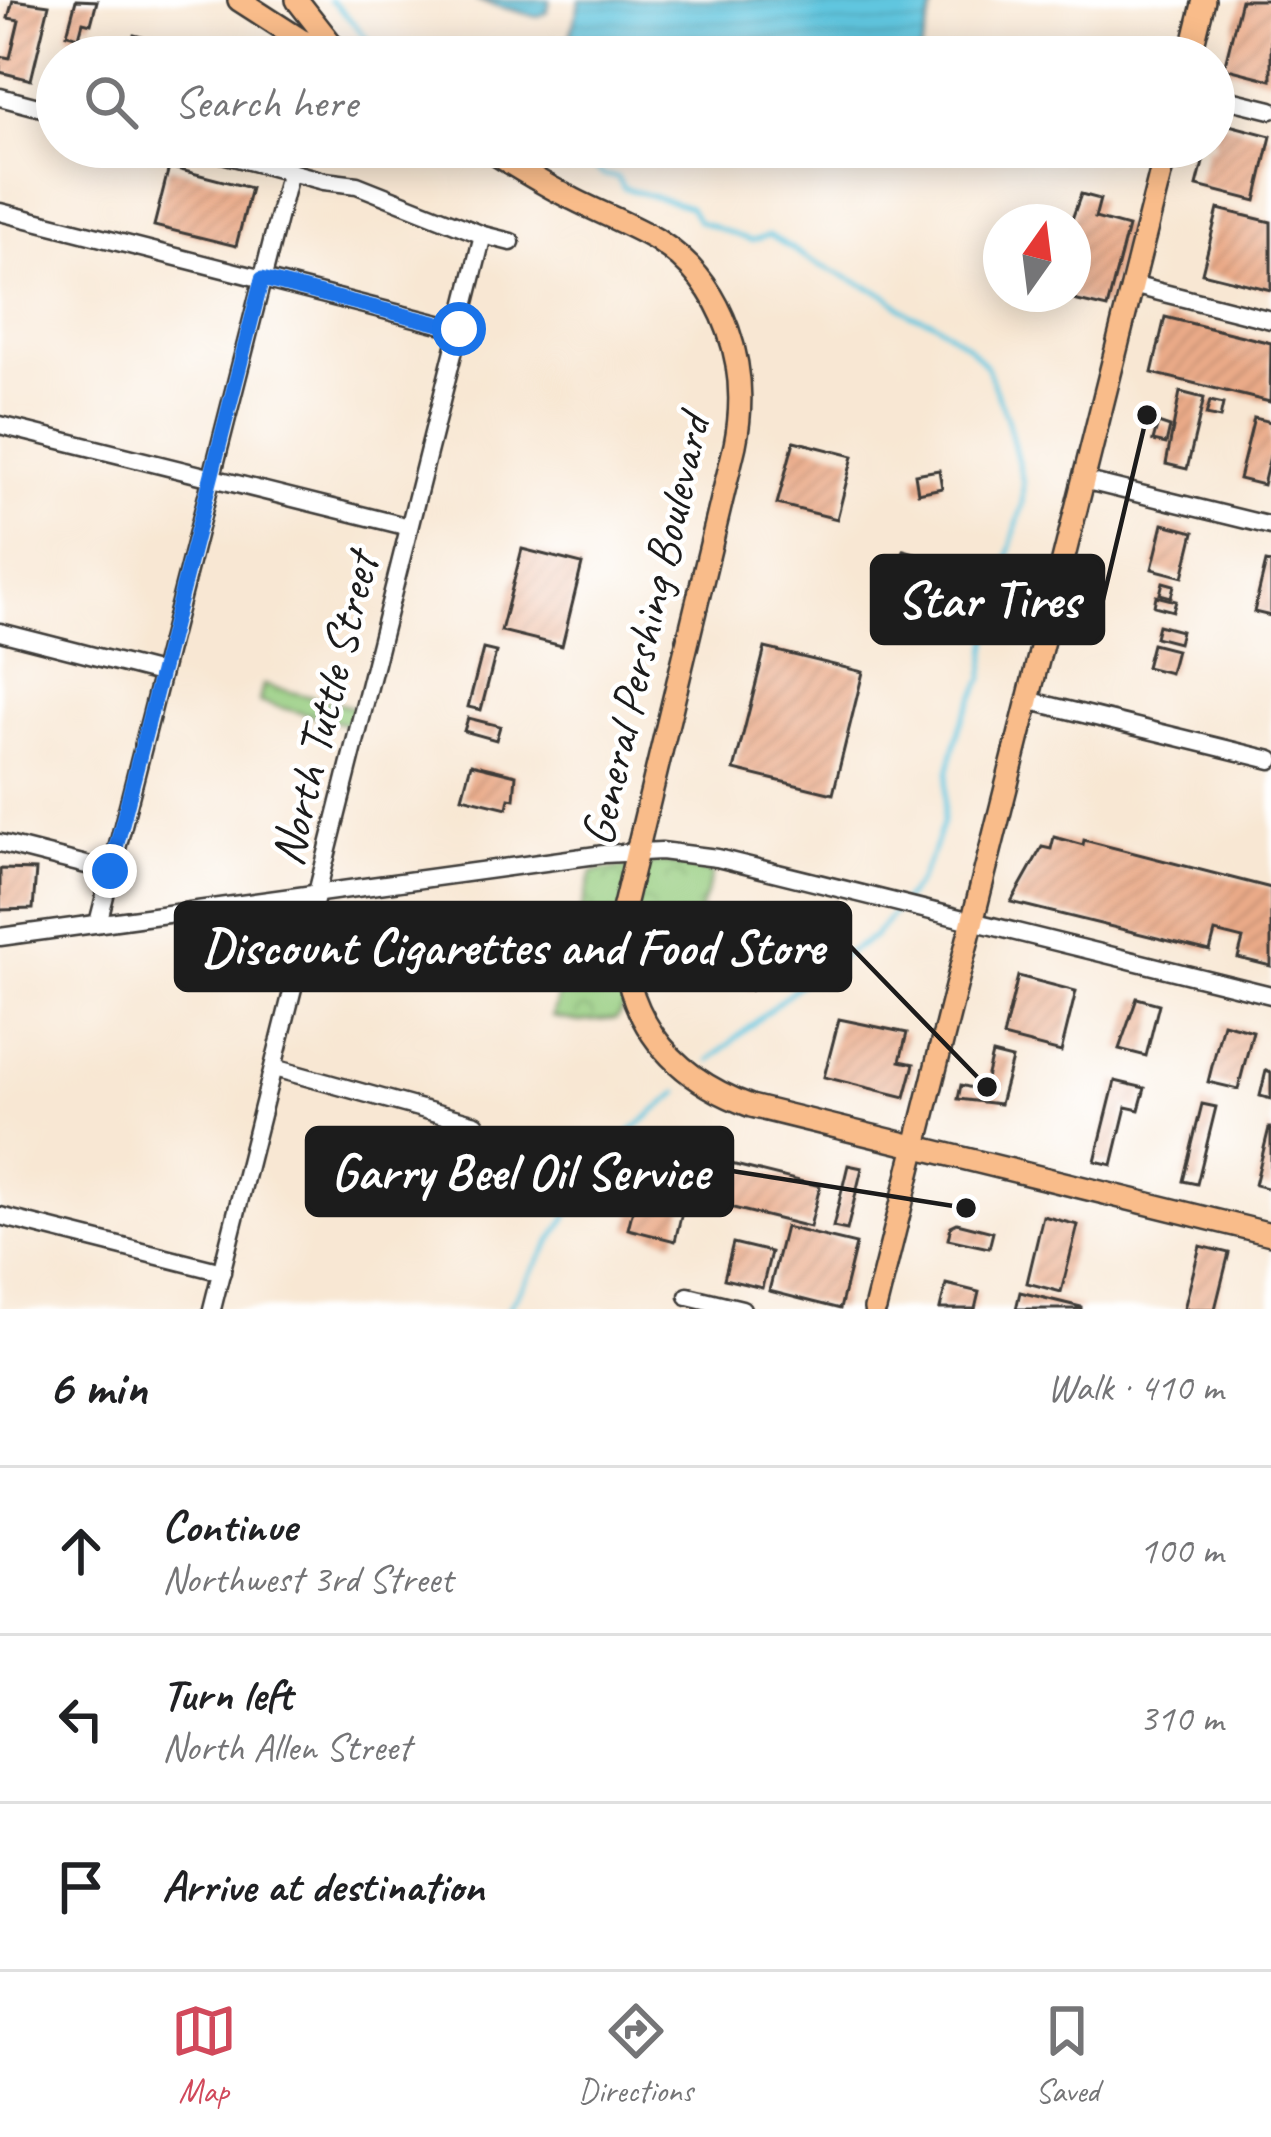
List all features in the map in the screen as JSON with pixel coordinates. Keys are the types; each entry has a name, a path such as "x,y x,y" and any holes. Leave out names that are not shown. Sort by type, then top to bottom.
{"main road":[{"path":"297,0 325,36"},
{"path":"1195,36 1204,0"},
{"path":"249,1 296,36"},
{"name":"General Pershing Boulevard","path":"519,168 641,231 678,257 719,309 737,356 741,399 736,445 621,918 623,970 639,1012 666,1052 697,1080 731,1099 1271,1234"},
{"path":"875,1309 1162,168"}],"street":[{"path":"0,97 36,106"},
{"path":"1235,101 1271,110"},
{"path":"278,168 356,185 511,242"},
{"path":"98,923 290,171"},
{"path":"0,212 459,329"},
{"name":"North Tuttle Street","path":"212,1309 483,235"},
{"path":"1132,285 1271,320"},
{"path":"0,425 410,527"},
{"path":"1083,480 1271,526"},
{"path":"0,632 160,673"},
{"path":"1027,700 1271,760"},
{"path":"0,843 110,871"},
{"path":"0,937 634,852 703,855 1271,995"},
{"path":"274,1068 476,1124"},
{"path":"0,1216 221,1272"},
{"path":"688,1296 742,1309"}],"green space":[{"path":"263,685 356,708 351,726 259,702"},
{"path":"662,862 713,873 698,917 648,971 616,1019 579,1022 552,1017 592,872"}],"water":[{"path":"475,0 550,0 547,12 538,17"},
{"path":"580,0 935,0 925,36 570,36"}],"building":[{"path":"13,0 49,5 42,36 36,36 31,80 0,72 0,56 10,58 19,20 8,18"},
{"path":"76,0 97,1 91,24 83,22 79,36 67,34"},
{"path":"1241,0 1271,0 1271,80 1235,71 1232,36"},
{"path":"1235,127 1271,136 1256,201 1197,186 1202,168 1235,168"},
{"path":"169,168 251,188 236,246 154,226"},
{"path":"1081,194 1100,199 1095,218 1128,227 1107,308 1091,304 1091,204 1077,204"},
{"path":"1218,209 1271,222 1271,290 1202,273"},
{"path":"1165,317 1271,343 1270,402 1152,373"},
{"path":"1180,392 1204,398 1187,469 1166,464"},
{"path":"1210,401 1223,404 1220,418 1206,415"},
{"path":"1254,418 1271,422 1271,452 1263,485 1239,479"},
{"path":"1158,423 1170,427 1166,444 1153,441"},
{"path":"794,441 853,456 837,519 777,504"},
{"path":"939,470 942,488 918,493 915,474"},
{"path":"1163,524 1194,532 1183,577 1152,569"},
{"path":"522,549 582,564 562,646 501,631"},
{"path":"904,550 934,558 927,583 897,574"},
{"path":"1266,562 1271,563 1271,616 1254,612"},
{"path":"1163,582 1174,585 1171,597 1160,594"},
{"path":"1156,596 1176,601 1173,611 1154,606"},
{"path":"1158,625 1181,631 1178,643 1155,637"},
{"path":"1152,644 1176,650 1170,673 1146,667"},
{"path":"765,648 863,672 833,794 734,770"},
{"path":"483,649 496,652 481,710 468,707"},
{"path":"468,718 500,726 496,740 464,731"},
{"path":"471,764 516,775 514,799 509,798 507,808 462,797"},
{"path":"1054,837 1083,845 1084,840 1271,888 1271,966 1238,958 1243,939 1215,932 1210,951 1011,902 1042,847 1051,849"},
{"path":"0,869 36,870 33,909 0,910"},
{"path":"753,942 776,969 751,990 729,961"},
{"path":"1018,976 1076,991 1061,1052 1003,1037"},
{"path":"1137,998 1159,1004 1146,1056 1119,1049"},
{"path":"839,1019 907,1033 900,1061 914,1064 905,1097 824,1077"},
{"path":"1223,1023 1253,1031 1238,1089 1208,1082"},
{"path":"992,1054 1012,1059 1000,1104 958,1099 961,1085 983,1091"},
{"path":"1266,1071 1271,1073 1271,1099 1260,1096"},
{"path":"1115,1081 1145,1088 1139,1110 1126,1107 1112,1165 1095,1161"},
{"path":"1202,1104 1216,1107 1197,1184 1183,1181"},
{"path":"1271,1128 1271,1189 1255,1185"},
{"path":"727,1163 820,1186 810,1227 717,1204"},
{"path":"848,1165 862,1168 847,1230 833,1227"},
{"path":"637,1193 684,1204 675,1241 628,1229"},
{"path":"1043,1216 1078,1225 1061,1292 1027,1283"},
{"path":"957,1223 993,1232 989,1248 948,1239 951,1226"},
{"path":"785,1227 856,1244 840,1309 769,1291"},
{"path":"733,1243 771,1252 762,1288 724,1279"},
{"path":"1200,1246 1229,1253 1215,1309 1184,1309"},
{"path":"946,1284 979,1292 975,1309 940,1309"},
{"path":"1020,1292 1081,1307 1081,1309 1016,1309"}],"waterway":[{"path":"329,0 364,36"},
{"path":"596,168 603,175 617,177 624,188 690,207 698,221 752,241 769,235 817,264 886,295 911,315 933,321 969,347 986,366 1007,418 1023,482 1022,506 1004,572 1002,606 990,631 983,679 960,725 948,771 943,822 919,881 874,937 811,975 710,1060"},
{"path":"508,1309 582,1186 632,1130 679,1092"}],"place":[{"name":"Star Tires","path":"1147,415"},
{"name":"Discount Cigarettes and Food Store","path":"987,1087"},
{"name":"Garry Beel Oil Service","path":"966,1208"}],"route":[{"path":"110,871 262,279 459,329"}]}
